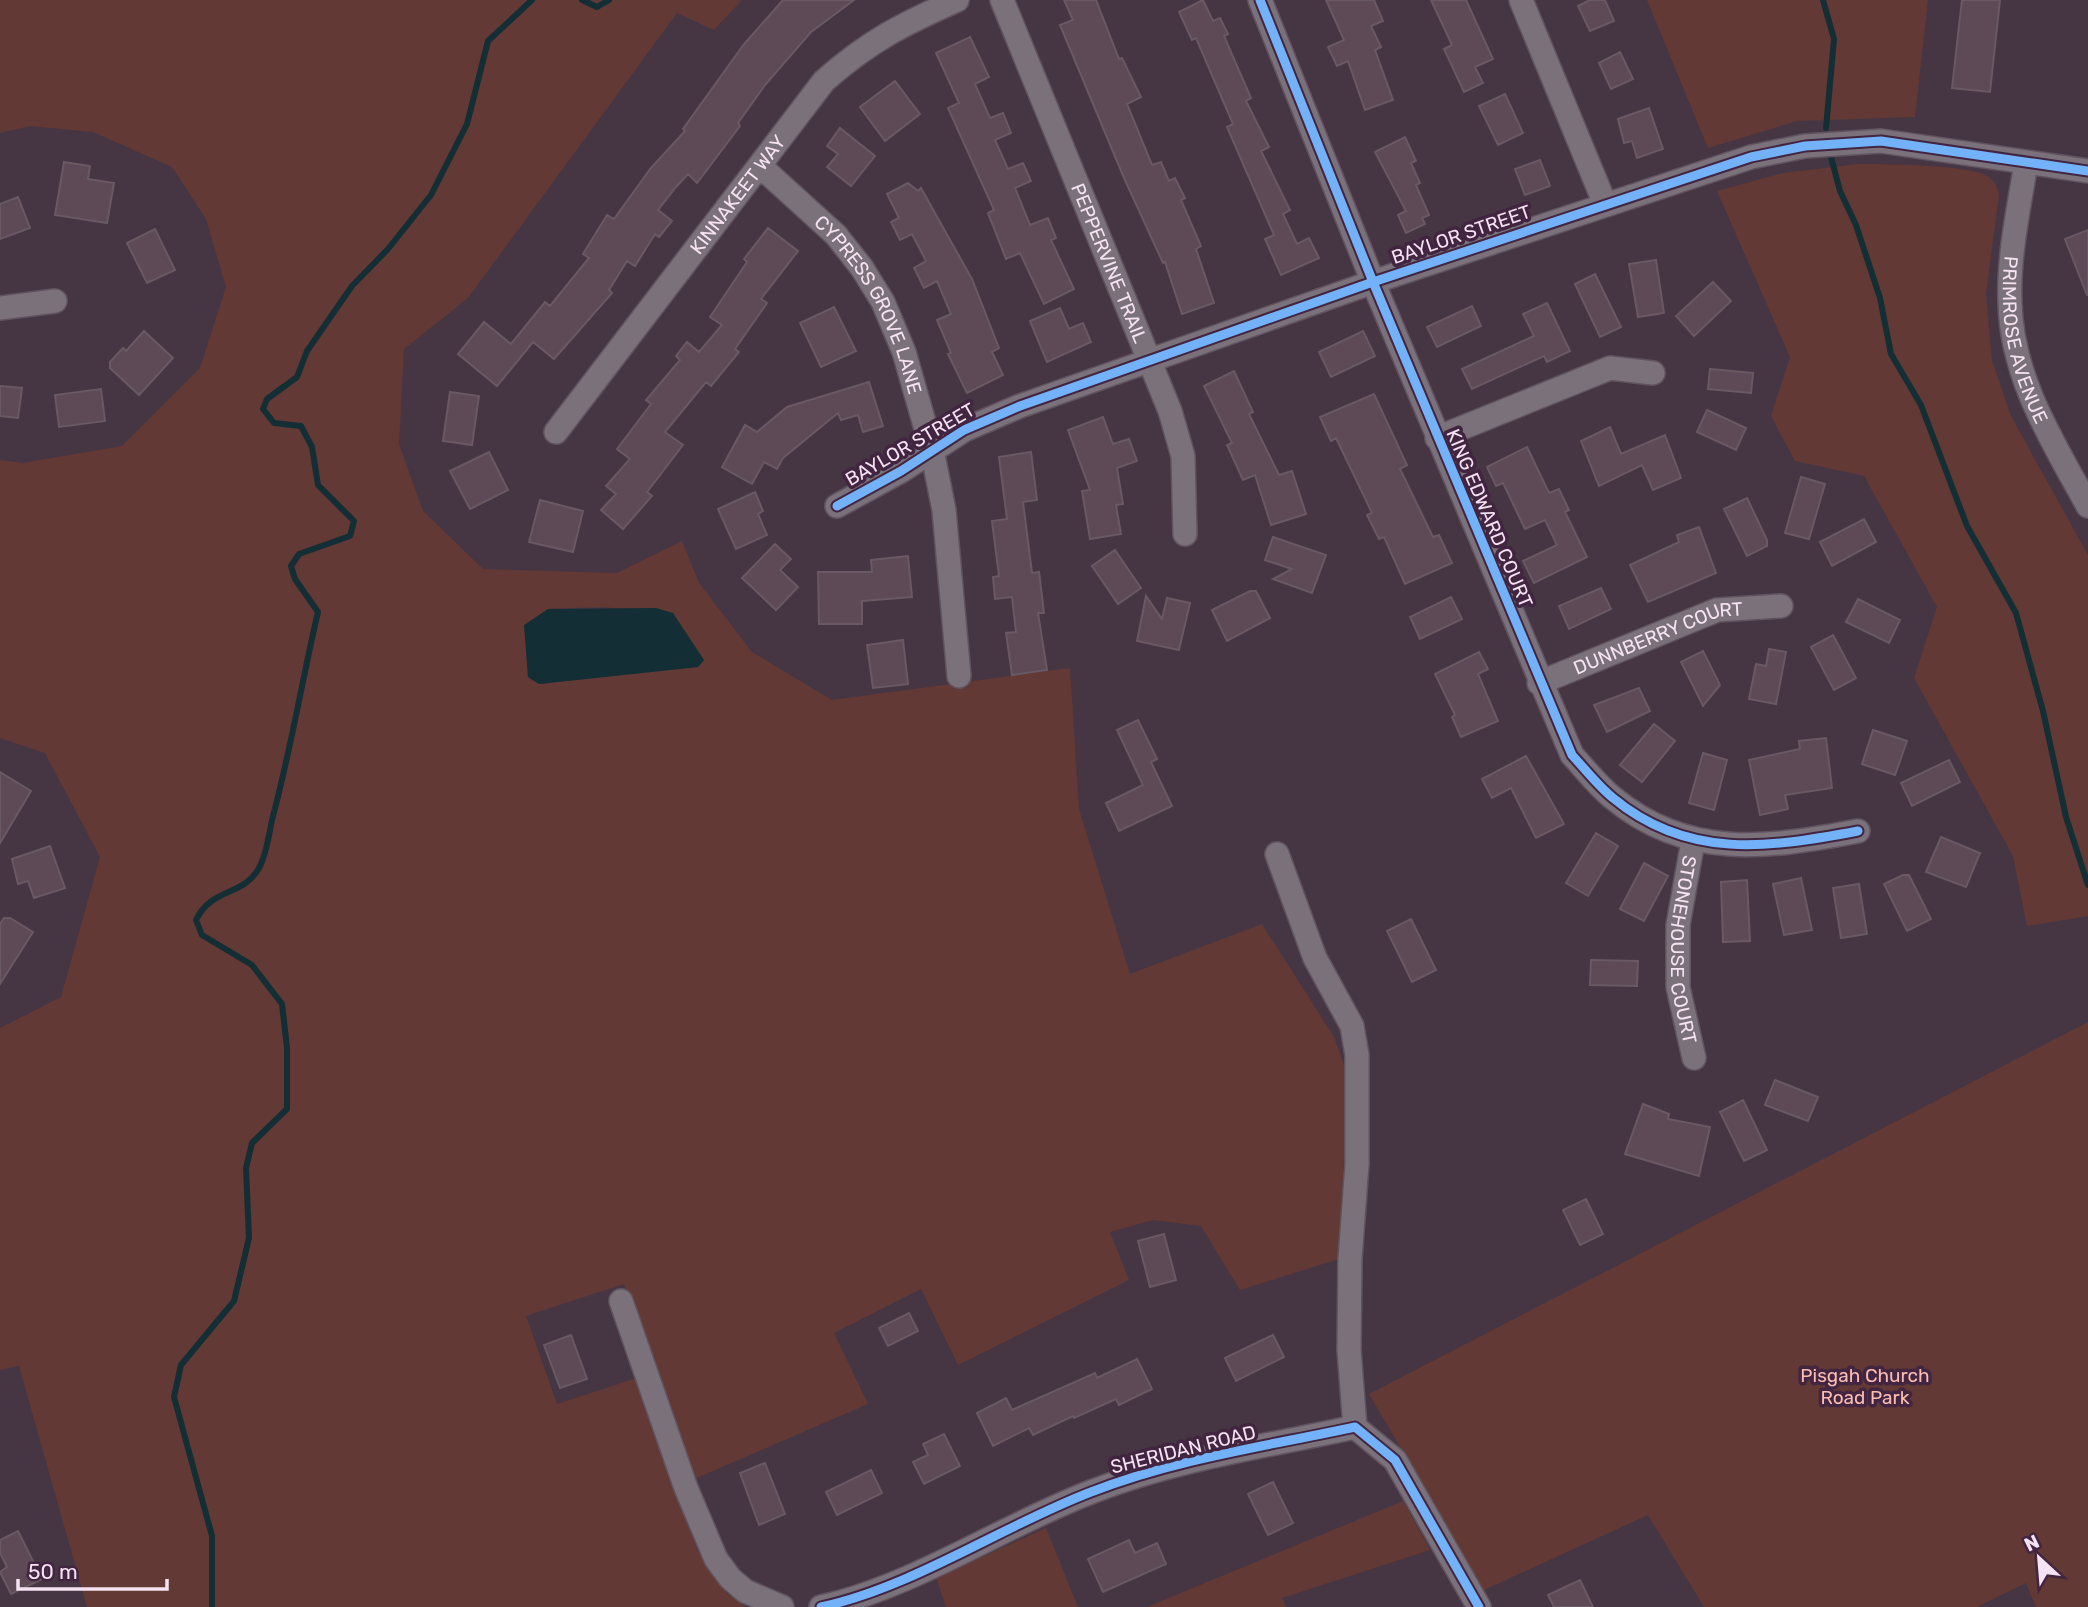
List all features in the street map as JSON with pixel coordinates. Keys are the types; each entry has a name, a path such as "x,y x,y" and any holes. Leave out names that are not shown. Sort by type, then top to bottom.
{"street":[{"name":"KINNAKEET WAY","path":"556,432 824,81 855,53 889,31 957,0"},
{"name":"PEPPERVINE TRAIL","path":"1002,0 1170,411 1183,456 1185,534"},
{"name":"KING EDWARD COURT","path":"1260,0 1437,438 1539,683 1572,755 1612,798 1663,831 1693,841 1758,845 1858,831"},
{"path":"1521,0 1605,204"},
{"name":"BAYLOR STREET","path":"836,506 901,471 964,430 1020,406 1149,363 1373,282 1751,157 1846,142 1881,141 2088,171"},
{"name":"PRIMROSE AVENUE","path":"2026,163 2011,277 2010,303 2018,357 2036,411 2088,506"},
{"name":"CYPRESS GROVE LANE","path":"760,166 836,234 883,302 904,352 932,450 944,510 959,676"},
{"path":"0,308 55,301"},
{"path":"1437,438 1610,368 1653,373"},
{"name":"DUNNBERRY COURT","path":"1539,683 1717,610 1781,606"},
{"name":"STONEHOUSE COURT","path":"1693,841 1678,925 1678,987 1694,1058"},
{"path":"1277,854 1315,958 1352,1026 1357,1055 1357,1164 1350,1259 1349,1350 1355,1427 1395,1461 1479,1607"},
{"path":"621,1301 686,1488 716,1559 730,1578 745,1591 782,1607"},
{"name":"SHERIDAN ROAD","path":"821,1607 894,1584 999,1531 1092,1491 1188,1462 1355,1427"}],"green space":[{"path":"0,0 742,0 714,30 677,13 468,298 404,349 399,444 423,511 483,569 617,573 682,541 699,583 752,652 832,700 1070,668 1079,809 1130,974 1262,924 1334,1037 1348,1076 1339,1259 1240,1290 1201,1226 1153,1220 1110,1232 1129,1280 958,1365 921,1289 834,1333 868,1404 692,1480 624,1284 526,1316 557,1404 637,1378 699,1553 726,1593 745,1607 87,1607 19,1366 0,1370 0,1028 61,997 100,857 45,753 0,738 0,460 23,463 122,446 200,368 226,287 206,219 172,167 93,132 30,126 0,133","holes":["549,609 622,609 704,660 698,667 539,684 528,677 525,625"]},
{"path":"1647,0 1928,0 1915,117 1797,121 1708,148"},
{"path":"1859,164 1926,166 1978,172 1992,180 1999,194 1986,294 1992,361 2011,416 2088,555 2088,916 2027,926 2013,856 1914,678 1937,607 1864,476 1795,461 1771,416 1790,357 1717,191 1783,173"},
{"name":"Pisgah Church Road Park","path":"2088,1022 2088,1607 2036,1607 2026,1583 1977,1607 1704,1607 1648,1515 1484,1590 1369,1394"},
{"path":"1403,1501 1430,1550 1282,1598 1286,1607 1147,1607"},
{"path":"1046,1528 1078,1607 946,1607 936,1578"}],"water":[{"path":"656,608 673,613 704,660 698,667 539,684 528,677 524,625 548,609"}],"building":[{"path":"783,0 854,0 811,32 765,85 738,123 740,126 697,183 688,174 676,187 658,210 672,221 659,237 655,234 635,266 627,261 609,290 612,293 554,359 533,342 497,386 458,354 484,322 511,344 545,302 550,306 589,258 583,254 607,215 614,219 651,168 685,131 683,129 744,44"},
{"path":"1064,0 1096,0 1119,59 1122,58 1141,97 1127,104 1152,165 1161,162 1169,181 1175,178 1185,198 1181,200 1201,246 1196,249 1214,303 1182,314 1165,262 1163,263 1124,178 1060,25 1073,20"},
{"path":"1203,0 1213,21 1220,18 1228,34 1224,36 1251,98 1246,101 1269,147 1261,151 1290,210 1283,214 1297,244 1309,238 1319,258 1281,275 1265,239 1274,235 1227,127 1233,124 1196,38 1192,40 1179,12"},
{"path":"1326,0 1374,0 1383,21 1371,26 1381,47 1375,50 1393,100 1365,110 1348,61 1337,66 1328,47 1344,40"},
{"path":"1431,0 1466,0 1493,59 1475,67 1483,83 1464,92 1444,49 1452,45"},
{"path":"1590,0 1605,0 1614,21 1590,31 1578,6"},
{"path":"1962,0 2000,0 1990,92 1952,88"},
{"path":"970,37 989,77 975,84 990,118 1003,113 1011,133 995,140 1008,169 1023,163 1031,181 1015,188 1030,225 1048,218 1056,238 1051,240 1074,289 1044,304 1020,253 1006,259 988,213 994,210 948,108 959,103 936,53"},
{"path":"1620,52 1633,79 1611,89 1599,63"},
{"path":"895,81 920,114 885,141 860,107"},
{"path":"1505,94 1523,133 1498,145 1479,106"},
{"path":"1649,108 1663,149 1637,158 1632,141 1624,143 1618,119"},
{"path":"840,128 875,156 851,186 827,167 838,154 827,146"},
{"path":"1405,137 1416,161 1411,163 1420,183 1416,185 1429,215 1422,218 1425,224 1406,233 1398,215 1406,211 1375,152"},
{"path":"1540,160 1550,186 1525,195 1515,169"},
{"path":"64,162 90,166 88,179 114,183 107,223 55,215"},
{"path":"908,183 918,191 921,188 972,279 999,348 992,352 1003,375 967,393 948,354 951,353 937,320 951,314 937,281 924,288 914,268 926,261 912,234 900,240 891,222 899,218 887,194"},
{"path":"18,197 30,228 0,239 0,204"},
{"path":"768,228 798,251 761,299 767,303 735,349 739,352 711,386 706,382 665,432 683,445 647,492 652,496 623,529 601,510 616,494 606,486 630,459 617,449 651,404 646,400 680,360 676,356 687,342 699,352 722,325 710,317 747,262 744,259"},
{"path":"155,229 175,270 147,283 127,243"},
{"path":"2088,230 2088,295 2087,295 2065,239"},
{"path":"1656,260 1664,313 1638,317 1629,264"},
{"path":"1595,274 1621,327 1600,337 1575,284"},
{"path":"1713,282 1731,301 1694,336 1676,316"},
{"path":"1547,303 1570,351 1547,362 1544,356 1472,389 1462,369 1534,336 1523,314"},
{"path":"1472,306 1481,326 1437,347 1427,327"},
{"path":"834,307 856,351 821,367 800,323"},
{"path":"1060,308 1069,329 1083,323 1091,342 1047,362 1030,321"},
{"path":"144,331 173,358 139,395 110,368 110,362 123,348 126,351"},
{"path":"1363,331 1375,356 1331,377 1319,352"},
{"path":"1710,369 1753,373 1751,393 1708,389"},
{"path":"1234,371 1253,412 1249,414 1279,475 1292,471 1306,514 1271,525 1255,475 1243,480 1227,445 1232,443 1204,386"},
{"path":"869,382 883,426 863,432 858,415 841,420 838,413 783,458 777,469 764,462 752,484 722,467 745,425 757,432 787,407"},
{"path":"0,386 22,388 18,418 0,416"},
{"path":"101,389 105,421 59,427 55,395"},
{"path":"450,392 479,396 472,445 443,441"},
{"path":"1374,394 1407,465 1400,469 1433,537 1439,535 1452,563 1405,584 1384,537 1379,539 1367,515 1372,513 1336,438 1331,441 1320,417"},
{"path":"1707,410 1746,428 1736,450 1697,432"},
{"path":"1103,417 1113,444 1129,439 1137,461 1117,468 1123,504 1116,505 1121,534 1090,539 1082,491 1090,490 1068,430"},
{"path":"1610,427 1621,454 1665,435 1681,478 1653,490 1642,465 1599,486 1581,441"},
{"path":"1527,447 1549,493 1559,489 1569,510 1565,512 1587,557 1534,583 1523,561 1557,545 1545,520 1525,529 1503,483 1496,486 1487,467"},
{"path":"489,452 508,490 470,509 450,471"},
{"path":"1031,452 1037,500 1023,502 1032,573 1039,572 1044,613 1038,613 1047,670 1012,675 1006,633 1016,632 1012,597 995,599 993,577 999,576 992,521 1007,519 999,457"},
{"path":"1801,477 1825,484 1809,539 1785,533"},
{"path":"755,492 763,511 758,514 767,535 736,549 718,509"},
{"path":"1747,498 1767,540 1767,546 1747,556 1724,509"},
{"path":"540,500 583,511 573,552 529,542"},
{"path":"1864,519 1876,542 1832,566 1820,542"},
{"path":"1699,527 1716,573 1648,602 1630,565 1679,542 1677,535"},
{"path":"1273,537 1326,555 1312,593 1273,579 1292,569 1265,560"},
{"path":"775,544 791,559 780,570 798,587 776,610 742,578"},
{"path":"1115,550 1141,588 1118,604 1092,566"},
{"path":"908,556 912,597 862,601 862,624 819,624 818,572 872,572 871,560"},
{"path":"1601,588 1611,609 1569,629 1559,606"},
{"path":"1250,591 1256,591 1270,618 1227,641 1212,610"},
{"path":"1146,596 1162,619 1167,598 1190,603 1179,650 1137,641"},
{"path":"1451,597 1462,619 1420,639 1410,617"},
{"path":"1858,599 1900,620 1889,643 1846,622"},
{"path":"1833,635 1856,678 1834,690 1811,647"},
{"path":"903,640 908,684 873,688 867,645"},
{"path":"1769,649 1786,652 1776,704 1749,699 1756,664 1766,666"},
{"path":"1703,651 1720,685 1703,706 1681,662"},
{"path":"1479,652 1488,669 1478,674 1498,721 1461,737 1452,717 1455,715 1435,674"},
{"path":"1639,688 1650,711 1607,732 1594,705"},
{"path":"1138,720 1157,759 1151,762 1172,806 1119,831 1106,803 1143,785 1117,730"},
{"path":"1654,724 1675,741 1642,782 1620,765"},
{"path":"1873,730 1907,741 1895,775 1862,764"},
{"path":"1826,738 1832,788 1785,795 1788,809 1760,815 1749,760 1800,749 1799,741"},
{"path":"1703,753 1727,760 1714,810 1689,803"},
{"path":"1526,756 1564,824 1536,838 1511,788 1492,798 1482,779"},
{"path":"1949,760 1960,782 1912,806 1901,783"},
{"path":"0,772 31,791 0,843"},
{"path":"1596,833 1618,846 1588,896 1566,883"},
{"path":"1941,837 1980,853 1966,887 1926,872"},
{"path":"50,846 65,888 34,898 28,881 18,884 12,859"},
{"path":"1644,863 1668,876 1644,921 1620,909"},
{"path":"1909,875 1931,919 1907,931 1884,884"},
{"path":"1801,878 1812,930 1784,935 1773,884"},
{"path":"1747,880 1750,941 1723,942 1721,882"},
{"path":"1859,884 1867,934 1841,938 1833,888"},
{"path":"4,918 10,918 33,932 0,984 0,924"},
{"path":"1411,919 1436,970 1412,982 1387,931"},
{"path":"1591,960 1638,961 1637,986 1590,985"},
{"path":"1775,1080 1818,1097 1808,1121 1765,1105"},
{"path":"1743,1100 1767,1150 1744,1161 1720,1112"},
{"path":"1643,1104 1669,1114 1668,1119 1710,1127 1699,1176 1625,1154"},
{"path":"1586,1199 1603,1234 1580,1245 1563,1210"},
{"path":"1164,1234 1176,1280 1150,1287 1138,1241"},
{"path":"909,1313 918,1331 888,1346 879,1328"},
{"path":"571,1335 587,1379 560,1388 544,1345"},
{"path":"1273,1335 1284,1357 1236,1381 1225,1358"},
{"path":"1137,1359 1152,1389 1119,1405 1116,1399 1033,1435 1029,1428 993,1446 977,1413 1006,1398 1012,1410 1095,1373 1097,1378"},
{"path":"944,1434 960,1466 924,1484 913,1462 928,1455 923,1444"},
{"path":"765,1463 785,1514 759,1525 740,1473"},
{"path":"871,1470 882,1493 837,1515 826,1492"},
{"path":"1273,1482 1293,1523 1268,1535 1248,1494"},
{"path":"18,1531 42,1579 11,1594 0,1572 7,1567 0,1553 0,1540"},
{"path":"1129,1540 1135,1553 1157,1543 1166,1564 1103,1592 1088,1559"},
{"path":"1580,1580 1593,1607 1554,1607 1548,1595"}],"waterway":[{"path":"212,1607 212,1536 174,1397 181,1365 234,1301 249,1238 246,1168 252,1143 287,1109 287,1048 282,1004 252,965 202,935 196,920 210,902 245,884 259,868 266,850 318,612 295,579 291,566 299,554 350,536 354,521 318,485 312,447 301,426 274,423 263,409 267,399 297,377 307,351 352,286 388,249 431,195 467,124 488,41 532,0"},
{"path":"582,0 597,7 609,0"},
{"path":"1823,0 1834,39 1826,128"},
{"path":"1831,157 1840,191 1856,225 1880,298 1891,354 1921,405 1967,526 2016,613 2043,711 2066,817 2088,885"}],"cycle path":[{"path":"1260,0 1373,282 1572,755 1607,793 1641,818 1670,832 1700,840 1761,844 1792,842 1858,831"},
{"path":"837,506 901,471 964,430 1020,406 1373,282 1751,157 1805,146 1881,141 2088,171"},
{"path":"821,1607 855,1598 923,1571 1058,1506 1123,1481 1222,1454 1355,1427 1395,1460 1479,1607"}]}
